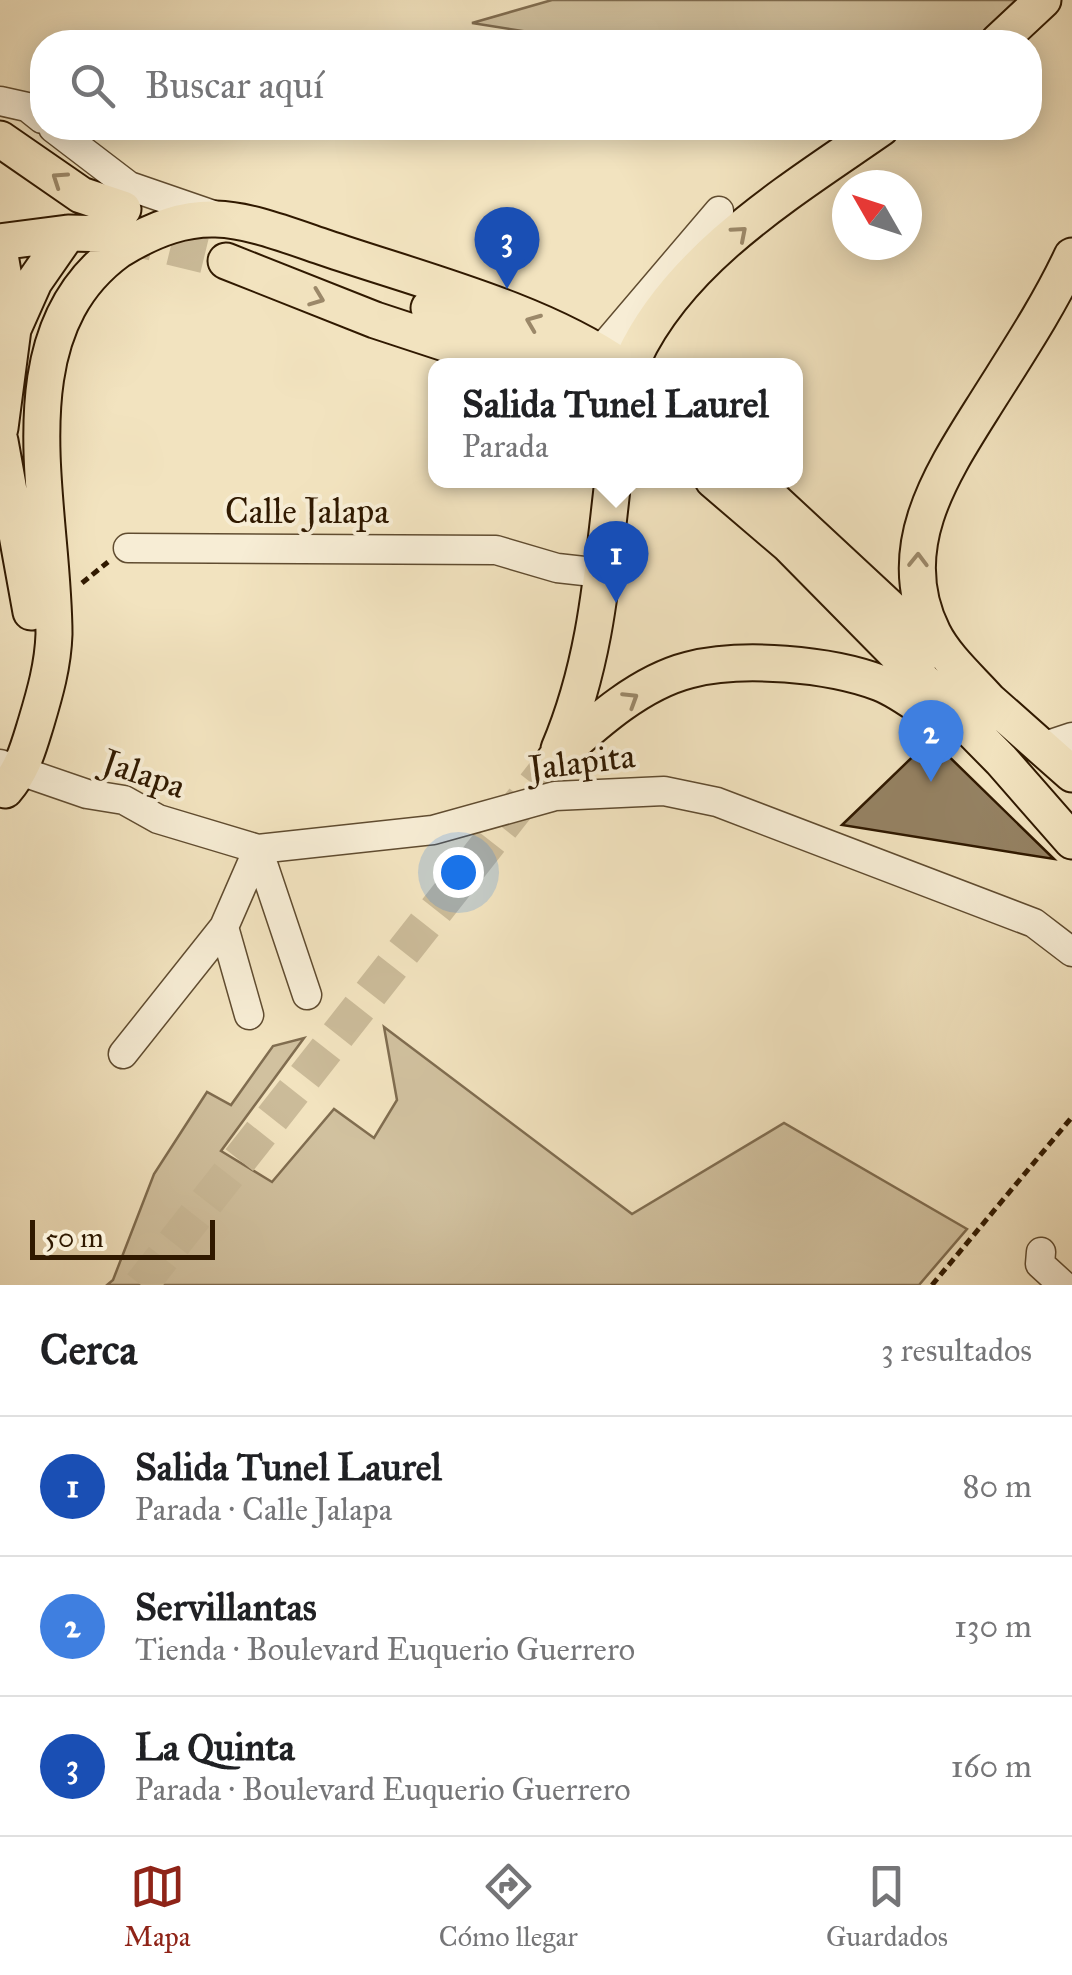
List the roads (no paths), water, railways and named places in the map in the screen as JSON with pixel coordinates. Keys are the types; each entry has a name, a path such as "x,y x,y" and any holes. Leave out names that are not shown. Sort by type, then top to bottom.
{"main road":[{"path":"1011,30 1043,0"},
{"path":"0,139 118,221 0,242"},
{"path":"618,358 693,274 759,216 864,140"},
{"path":"7,778 50,676 54,634 38,510 33,412 47,333 61,305 109,256 175,221 456,317 548,358"},
{"path":"224,238 276,231 466,296 615,358"},
{"path":"0,428 13,329 34,282 68,232"},
{"path":"224,238 375,320 490,358"},
{"path":"0,255 13,329"},
{"path":"992,704 935,636 918,582 916,552 923,518 940,475 1072,256"},
{"path":"0,441 35,634 37,670 7,778"},
{"path":"613,488 585,681 555,759 632,697 689,670 783,665 837,670 884,684 1001,760"},
{"path":"721,488 788,545 1001,760 1072,841"},
{"path":"761,488 992,704 1056,743 1072,774"}],"street":[{"path":"0,100 30,109"},
{"path":"69,140 129,186 224,238"},
{"path":"618,358 719,211"},
{"name":"Calle Jalapa","path":"128,548 496,550 558,568 602,573"},
{"name":"Jalapa","path":"7,778 124,800 158,819 258,849"},
{"name":"Jalapita","path":"258,849 433,830 555,796 664,791 717,802 950,889 1034,923 1072,952"},
{"path":"124,1054 224,927 258,849"},
{"path":"258,849 307,995"},
{"path":"224,927 249,1015"},
{"path":"1041,1252 1040,1264 1063,1285"}],"tunnel":[{"path":"119,235 226,261"},
{"path":"141,1285 555,759"}],"place":[{"name":"La Quinta","path":"507,289"},
{"name":"Salida Tunel Laurel","path":"616,603"},
{"name":"Servillantas","path":"931,782"}]}
